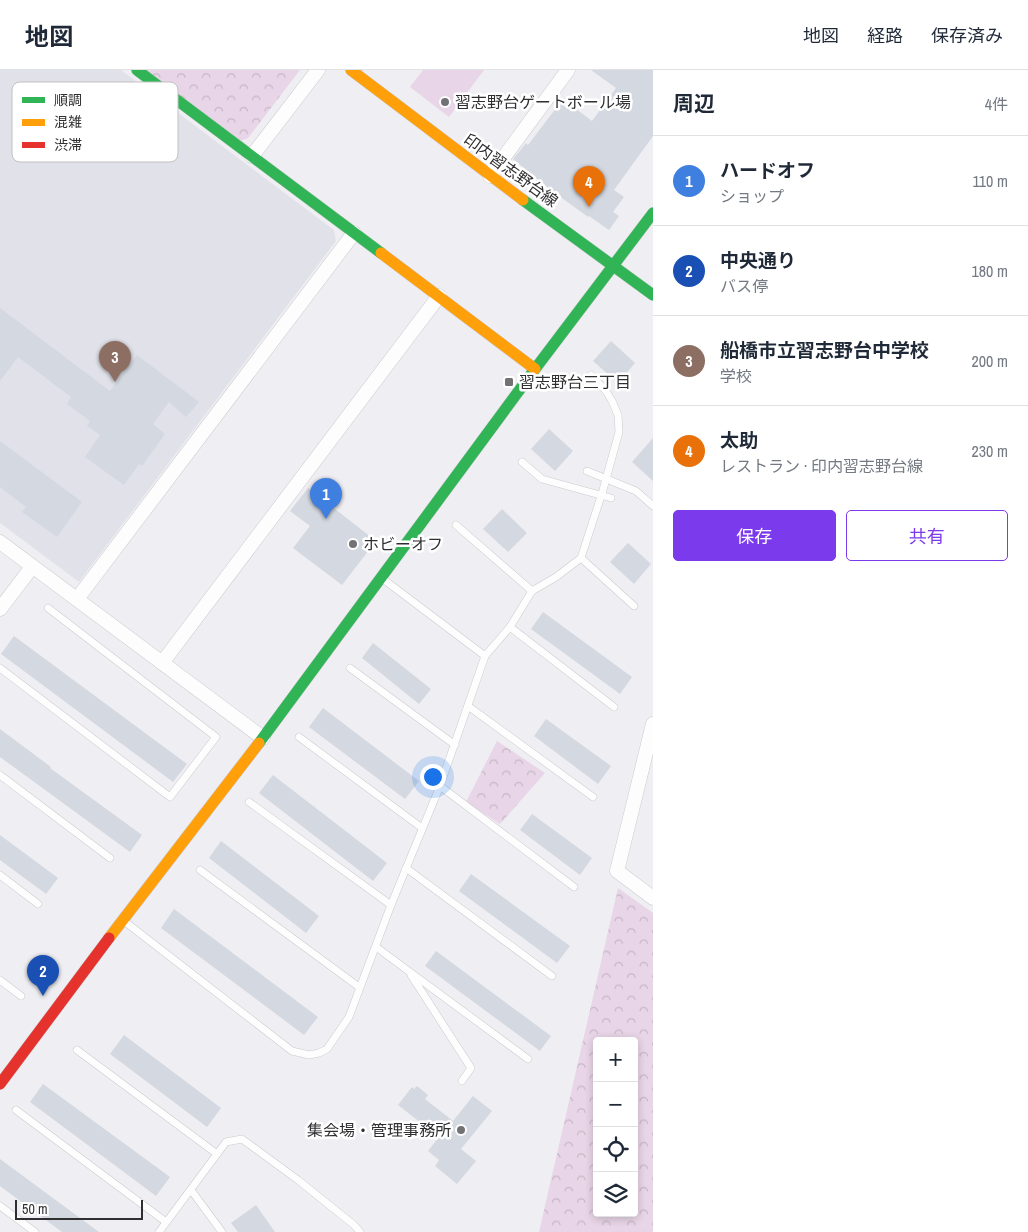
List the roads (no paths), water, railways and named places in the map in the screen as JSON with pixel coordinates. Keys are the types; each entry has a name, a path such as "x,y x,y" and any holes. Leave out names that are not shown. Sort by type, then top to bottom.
{"street":[{"path":"136,70 152,82"},
{"path":"252,156 318,70"},
{"name":"印内習志野台線","path":"351,70 490,176 653,295"},
{"path":"490,176 568,70"},
{"path":"178,101 535,369"},
{"path":"0,1084 122,920 263,738 653,212"},
{"path":"77,599 354,233"},
{"path":"162,664 439,296"},
{"path":"0,542 263,738"},
{"path":"0,609 32,567"},
{"path":"653,724 646,765 617,871 653,898"}],"lane":[{"path":"122,920 292,1051 309,1055 319,1054 327,1049 349,1017 391,905 440,786 486,656 510,627 532,591 556,577 581,558 618,432 618,415 606,391 591,375"},
{"path":"522,462 542,479 610,498"},
{"path":"587,471 636,491 653,506"},
{"path":"456,525 532,591"},
{"path":"581,558 634,606"},
{"path":"381,577 486,656"},
{"path":"0,668 170,797 216,737 48,608"},
{"path":"510,627 614,708"},
{"path":"350,668 455,746"},
{"path":"468,706 593,797"},
{"path":"299,737 422,828"},
{"path":"0,775 110,858"},
{"path":"440,786 574,887"},
{"path":"249,802 391,905"},
{"path":"406,868 552,976"},
{"path":"200,870 359,987"},
{"path":"0,875 38,904"},
{"path":"376,946 528,1059"},
{"path":"408,971 471,1068 462,1080"},
{"path":"0,980 21,996"},
{"path":"77,1050 217,1154"},
{"path":"16,1110 166,1222"},
{"path":"159,1232 226,1142 242,1139 298,1180 354,1225 360,1232"},
{"path":"191,1190 222,1232"},
{"path":"0,1206 35,1232"}],"place":[{"name":"習志野台ゲートボール場","path":"445,102"},
{"name":"太助","path":"589,207"},
{"name":"船橋市立習志野台中学校","path":"115,382"},
{"name":"習志野台三丁目","path":"509,382"},
{"name":"ハードオフ","path":"326,519"},
{"name":"ホビーオフ","path":"353,544"},
{"name":"中央通り","path":"43,996"},
{"name":"集会場・管理事務所","path":"461,1130"}]}
